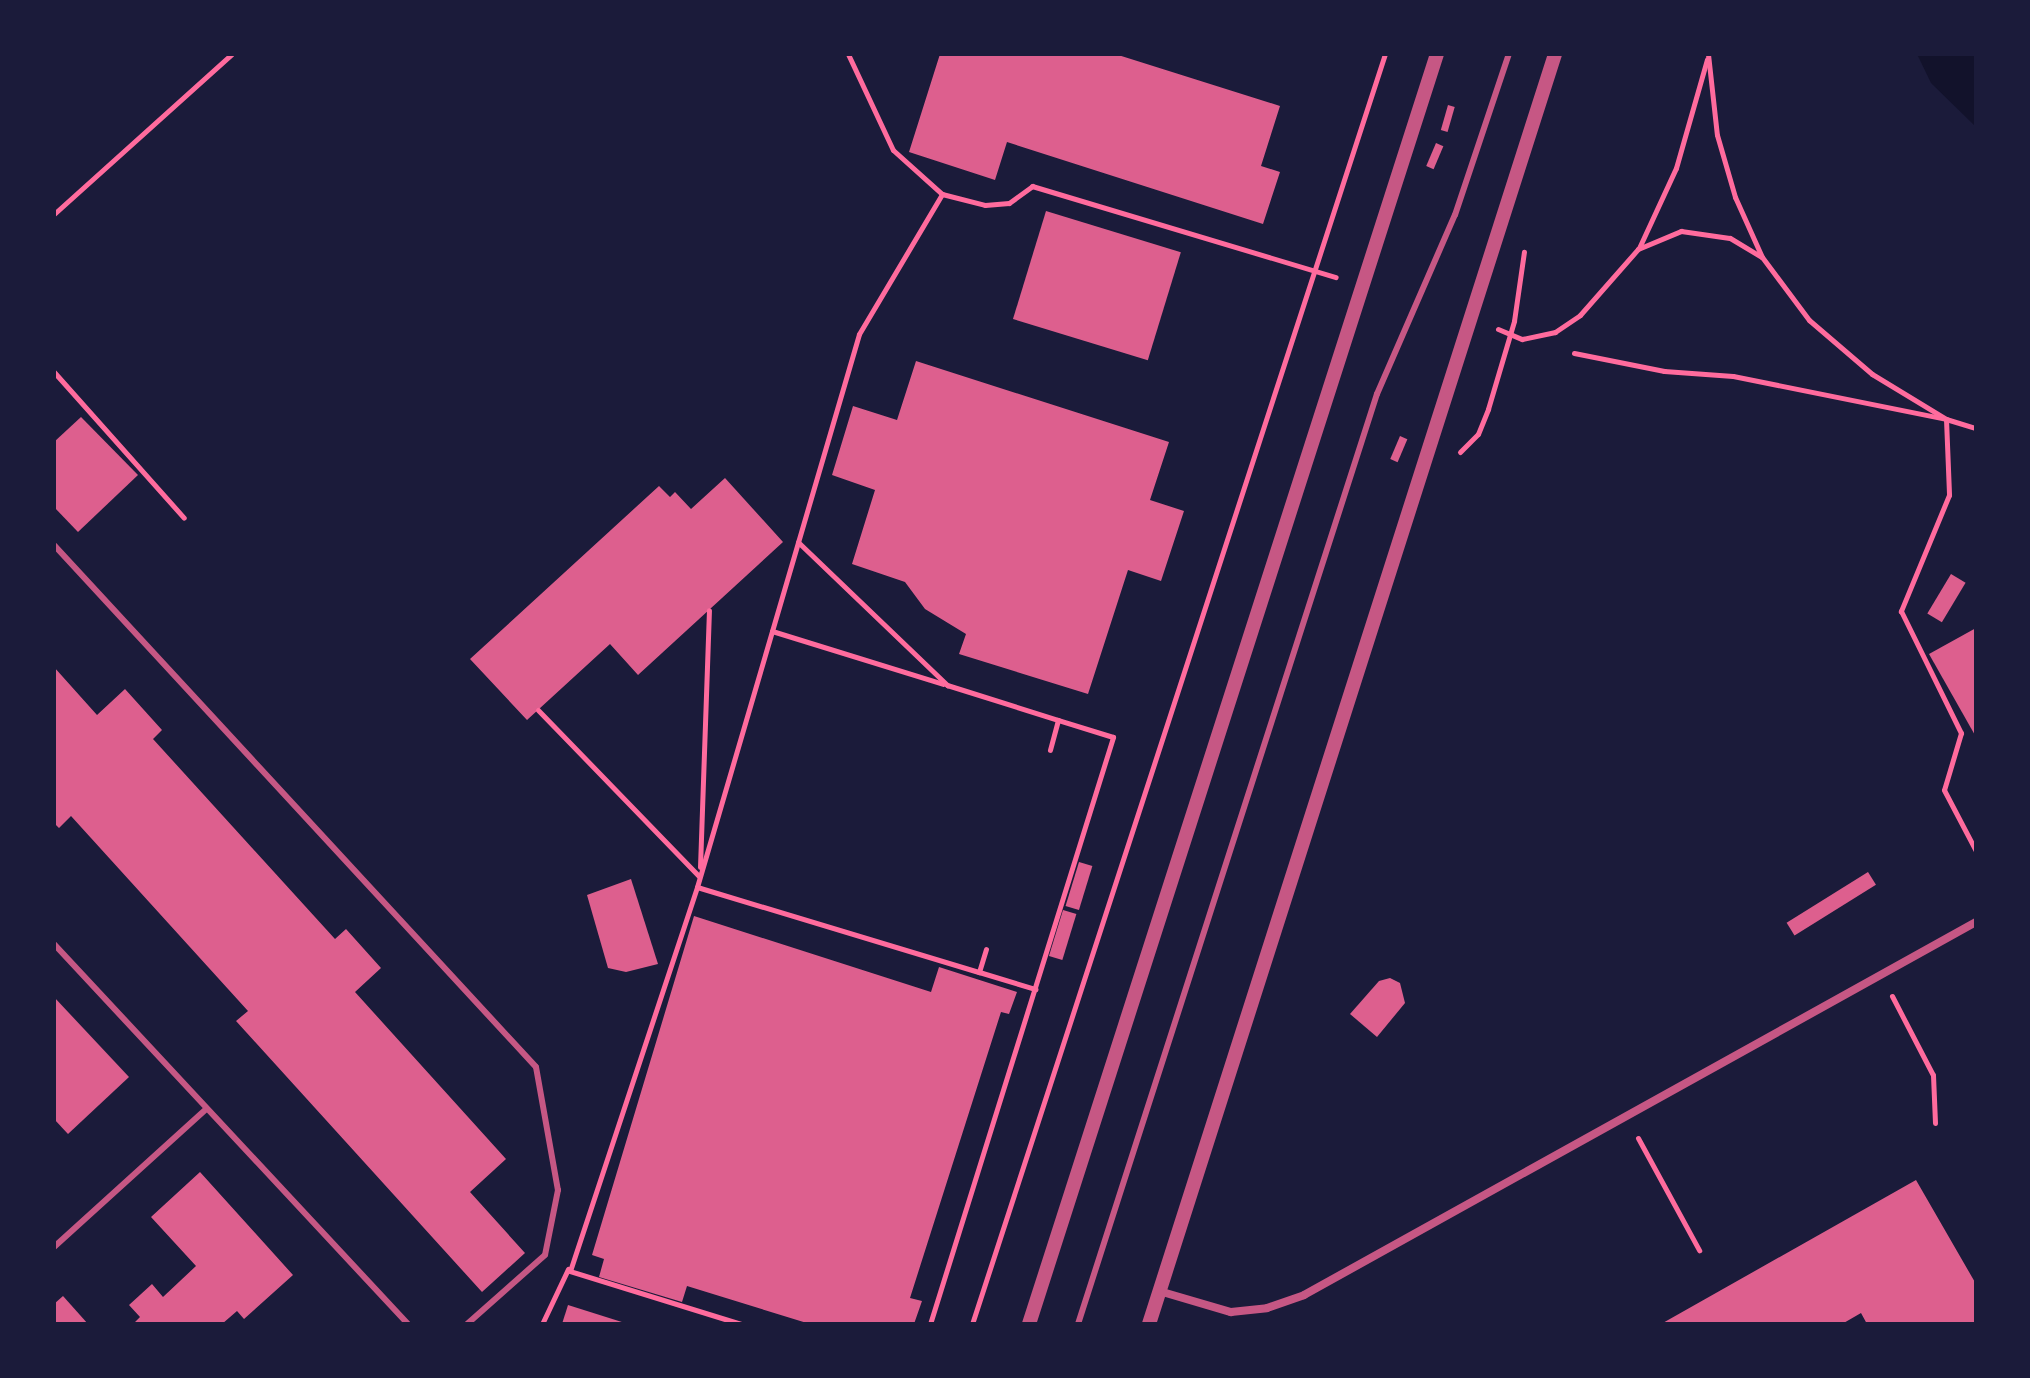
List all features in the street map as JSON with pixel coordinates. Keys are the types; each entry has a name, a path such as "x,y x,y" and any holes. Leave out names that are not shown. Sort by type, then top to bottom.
{"street":[{"path":"1029,1324 1437,54"},
{"path":"1149,1324 1555,54"},
{"path":"1159,1291 1231,1312 1267,1308 1304,1295 1976,922"}],"lane":[{"path":"1078,1324 1377,394 1455,215 1509,54"},
{"path":"54,545 536,1067 558,1190 545,1255 467,1324"},
{"path":"54,944 205,1110 408,1324"},
{"path":"54,1247 205,1110"}],"path":[{"path":"54,214 232,54"},
{"path":"848,54 893,150 942,194 985,205 1009,203 1032,186 1341,278"},
{"path":"972,1324 1385,54"},
{"path":"1493,327 1522,339 1555,332 1580,315 1638,249 1676,168 1708,55"},
{"path":"1708,55 1717,135 1735,197 1762,257 1809,320 1872,374 1946,419"},
{"path":"542,1324 570,1271 697,887 859,334 942,194"},
{"path":"1638,249 1681,231 1707,232 1730,238 1762,257"},
{"path":"1574,353 1664,371 1733,376 1946,419 1976,428"},
{"path":"54,372 184,518"},
{"path":"1946,419 1949,495 1901,611 1961,733 1944,790 1976,851"},
{"path":"798,542 947,685"},
{"path":"700,876 709,610"},
{"path":"772,631 1113,737 930,1324"},
{"path":"538,710 700,876"},
{"path":"1050,750 1058,720"},
{"path":"697,887 1035,989"},
{"path":"979,972 986,949"},
{"path":"1881,974 1933,1075 1935,1123"},
{"path":"1649,1157 1699,1250"},
{"path":"570,1271 741,1324"}],"shaded area":[{"path":"1917,54 1976,54 1976,127 1931,83"}],"building":[{"path":"940,54 1115,54 1280,106 1261,166 1280,172 1263,224 1007,142 995,180 909,152"},
{"path":"1448,105 1455,107 1448,132 1441,130"},
{"path":"1436,143 1443,146 1434,169 1426,166"},
{"path":"1046,211 1181,252 1148,360 1013,319"},
{"path":"916,361 1169,442 1150,500 1184,511 1161,581 1128,570 1088,694 959,654 966,634 925,609 905,582 852,564 875,490 832,475 853,406 897,420"},
{"path":"81,417 138,475 78,532 54,507 54,442"},
{"path":"1400,436 1407,439 1398,462 1390,459"},
{"path":"725,478 783,542 638,675 610,644 527,720 470,659 659,486 670,497 675,492 691,509"},
{"path":"1951,574 1966,583 1942,622 1927,613"},
{"path":"1976,628 1976,737 1929,654"},
{"path":"54,667 97,715 125,689 162,730 153,739 335,939 346,929 381,968 355,992 506,1159 470,1192 525,1253 482,1292 236,1021 248,1011 71,816 59,828 54,823"},
{"path":"1079,862 1092,866 1079,910 1066,906"},
{"path":"1868,872 1876,885 1795,936 1787,923"},
{"path":"631,879 658,964 626,972 608,968 587,895"},
{"path":"1063,910 1076,914 1062,960 1049,956"},
{"path":"694,916 931,992 939,967 1017,992 1009,1014 1001,1012 910,1298 922,1301 914,1324 810,1324 687,1286 682,1302 599,1277 604,1259 592,1255"},
{"path":"1390,978 1400,983 1405,1003 1377,1037 1350,1014 1379,981"},
{"path":"54,997 129,1077 68,1134 54,1119"},
{"path":"200,1172 293,1275 244,1319 237,1311 222,1324 133,1324 140,1317 129,1305 152,1284 163,1297 196,1266 151,1217"},
{"path":"1916,1180 1976,1284 1976,1324 1867,1324 1861,1313 1842,1324 1661,1324"},
{"path":"63,1296 88,1324 54,1324 54,1304"},
{"path":"568,1305 625,1323 625,1324 562,1324"}]}
